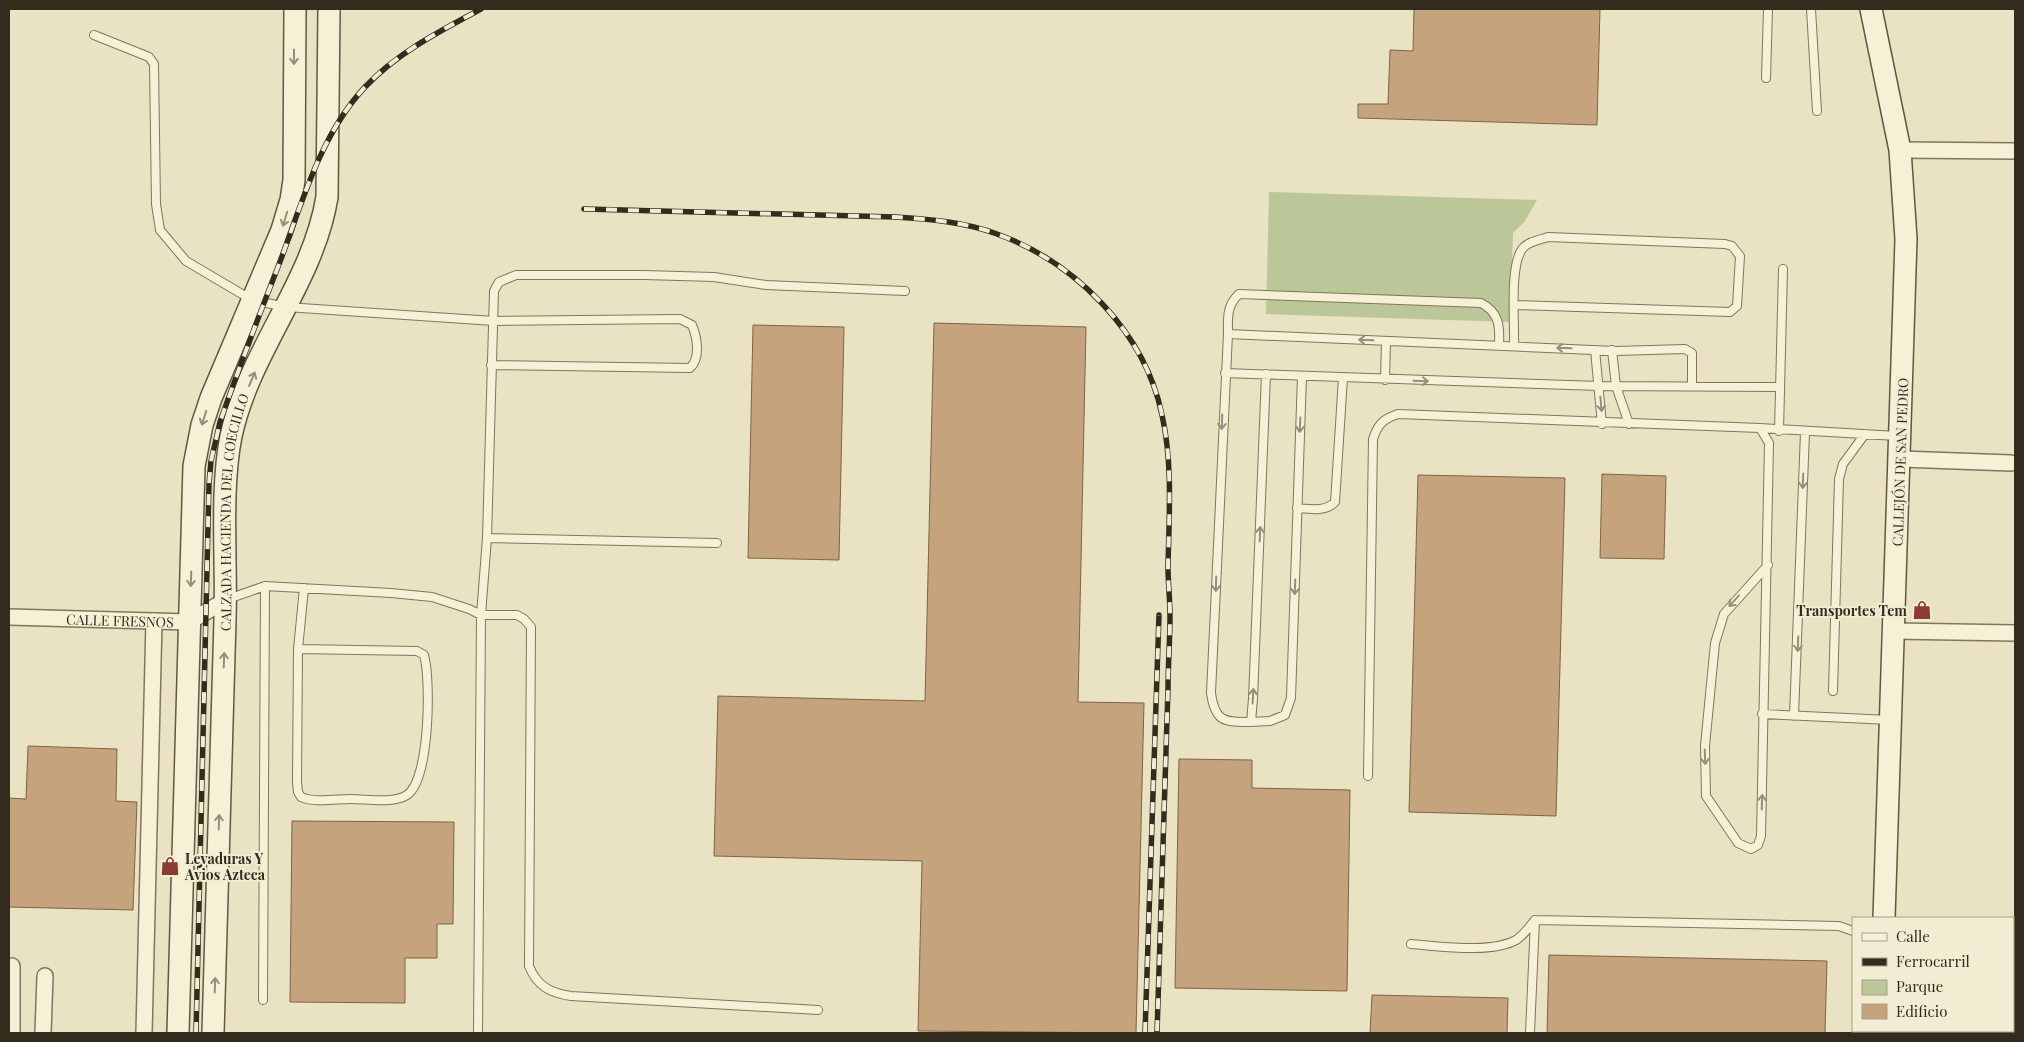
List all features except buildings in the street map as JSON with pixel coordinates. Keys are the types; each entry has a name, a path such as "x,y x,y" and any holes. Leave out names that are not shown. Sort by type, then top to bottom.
{"main road":[{"path":"178,1033 194,466 198,443 211,398 282,230 291,200 294,180 295,9"},
{"name":"CALZADA HACIENDA DEL COECILLO","path":"213,1033 226,600 226,470 237,414 252,377 304,273 322,224 326,197 329,9"},
{"name":"CALLEJÓN DE SAN PEDRO","path":"1871,9 1900,150 1906,239 1901,459 1884,917"}],"street":[{"path":"1900,150 2015,151"},
{"path":"1901,459 2011,463"},
{"name":"CALLE FRESNOS","path":"9,616 189,622 226,600"},
{"path":"144,1033 154,621"},
{"path":"1894,631 2015,633"},
{"path":"12,966 12,1033"},
{"path":"43,1033 45,976"}],"lane":[{"path":"1766,78 1768,9"},
{"path":"1811,9 1817,111"},
{"path":"94,35 149,57 154,64 156,204 160,230 186,261 252,300 286,307 494,320 680,319 692,325 697,353 694,364 690,368 684,369 491,365"},
{"path":"1514,346 1515,305 1516,269 1522,248 1530,243 1548,237 1725,244 1732,246 1740,256 1737,306 1730,312 1515,305"},
{"path":"1780,431 1783,269"},
{"path":"478,1033 481,616 487,538 494,291 499,282 516,275 644,274 706,277 766,285 905,291"},
{"path":"1302,376 1290,704 1285,715 1277,719 1251,722 1221,718 1213,709 1211,693 1224,373 1228,312 1232,300 1239,294 1481,303 1495,312 1500,328 1500,345"},
{"path":"1228,334 1595,350 1689,350 1692,354 1692,386"},
{"path":"1385,380 1386,341"},
{"path":"1595,350 1602,424"},
{"path":"1612,350 1616,386 1629,424"},
{"path":"1224,373 1599,386 1780,387"},
{"path":"1251,722 1266,374"},
{"path":"1297,508 1320,509 1332,506 1335,502 1343,378"},
{"path":"1368,776 1374,439 1378,424 1387,418 1398,414 1602,424 1760,428 1780,431 1901,436"},
{"path":"1760,428 1769,443 1768,565 1762,714 1761,836 1758,845 1751,849 1738,843 1706,796 1705,746 1714,643 1724,614 1731,603 1768,565"},
{"path":"1794,716 1805,432"},
{"path":"1834,691 1839,480 1844,464 1865,434"},
{"path":"487,538 717,544"},
{"path":"226,600 265,586 304,588 432,597 469,609 481,616 518,615 524,619 531,627 529,966 540,984 552,993 571,996 818,1010"},
{"path":"263,1000 265,586"},
{"path":"298,649 417,652 424,655 427,726 424,765 420,778 407,795 390,799 305,799 298,792 298,649 304,588"},
{"path":"1762,714 1890,720"},
{"path":"1530,1033 1535,920"},
{"path":"1411,944 1467,948 1500,945 1516,940 1535,920 1839,926 1852,931"}],"green space":[{"path":"1269,192 1537,200 1525,221 1513,233 1510,322 1266,314"}],"railway":[{"path":"196,1033 209,484 211,461 220,422 306,191 336,125 350,105 377,75 405,53 481,9"},
{"path":"584,209 895,217 960,224 997,234 1026,246 1053,262 1079,282 1102,304 1123,329 1140,356 1153,385 1162,415 1169,471 1168,567 1170,625 1157,1033"},
{"path":"1145,1033 1159,615"}],"place":[{"name":"Transportes Tem","path":"1922,610"},
{"name":"Levaduras Y Avios Azteca","path":"170,866"}]}
